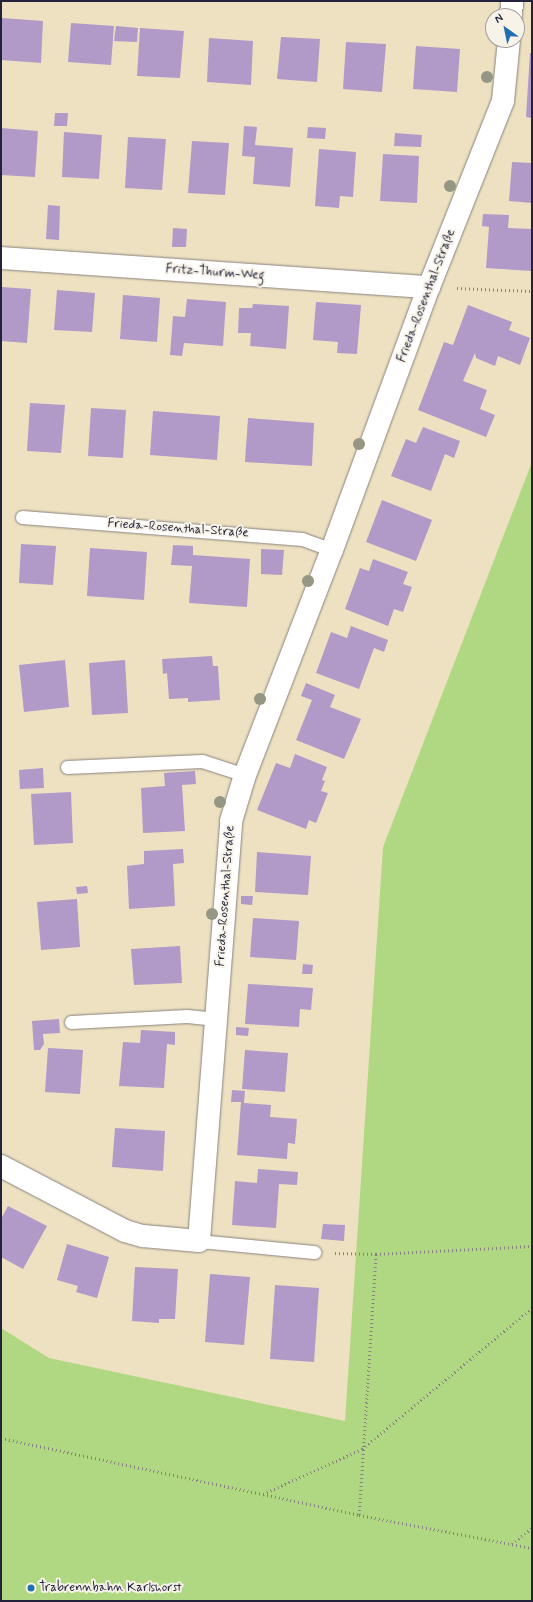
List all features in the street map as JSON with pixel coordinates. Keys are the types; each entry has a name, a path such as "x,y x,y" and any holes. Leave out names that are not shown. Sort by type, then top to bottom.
{"street":[{"name":"Frieda-Rosenthal-Straße","path":"199,1241 231,821 245,774 332,550 429,287 503,101 508,48"},
{"name":"Fritz-Thurm-Weg","path":"1,258 429,287"},
{"path":"1,1166 125,1231 143,1236 199,1241"}],"lane":[{"name":"Frieda-Rosenthal-Straße","path":"22,517 302,539 332,550"},
{"path":"67,767 202,761 245,774"},
{"path":"70,1022 187,1016 216,1019"},
{"path":"199,1241 314,1252"}],"path":[{"path":"429,287 532,291"},
{"path":"352,1254 532,1246"},
{"path":"358,1515 376,1254"},
{"path":"262,1494 362,1449 532,1308"},
{"path":"1,1438 358,1515 532,1548"},
{"path":"512,1544 532,1528"}],"green space":[{"path":"532,462 532,1601 1,1601 1,1328 49,1358 345,1421 383,847"}],"building":[{"path":"2,18 43,21 41,63 1,60"},
{"path":"71,23 114,26 111,65 68,62"},
{"path":"116,26 138,28 137,42 114,41"},
{"path":"140,28 184,31 180,78 137,76"},
{"path":"281,37 320,39 317,82 277,79"},
{"path":"209,38 253,41 251,85 207,82"},
{"path":"346,42 386,44 382,92 343,89"},
{"path":"416,46 460,49 457,92 413,89"},
{"path":"530,53 532,53 532,118 526,117"},
{"path":"55,113 68,113 67,126 54,126"},
{"path":"244,126 257,127 255,145 293,148 290,187 253,184 255,157 242,156"},
{"path":"308,127 326,128 325,139 307,138"},
{"path":"1,128 38,131 35,177 1,175"},
{"path":"64,132 102,135 99,179 62,177"},
{"path":"395,133 422,135 421,147 394,146"},
{"path":"128,137 166,139 162,190 125,188"},
{"path":"192,141 229,143 225,195 188,193"},
{"path":"319,149 356,152 353,197 340,196 339,208 315,206"},
{"path":"383,154 419,156 417,203 380,201"},
{"path":"512,162 532,163 532,203 509,201"},
{"path":"48,205 60,206 59,240 46,239"},
{"path":"483,214 509,215 508,228 532,229 532,271 486,268 489,227 482,226"},
{"path":"173,228 187,229 186,247 172,247"},
{"path":"1,287 31,289 27,343 1,341"},
{"path":"57,290 95,293 92,332 54,330"},
{"path":"123,295 160,298 157,342 120,339"},
{"path":"187,299 226,302 223,346 184,343 182,356 170,355 173,316 185,317"},
{"path":"316,302 361,305 357,354 337,353 338,342 313,340"},
{"path":"253,304 289,306 286,349 250,346 251,333 238,333 239,308 252,308"},
{"path":"468,305 512,322 509,330 530,338 520,365 498,356 495,366 476,358 475,353 463,381 487,390 480,409 495,415 486,437 418,410 444,342 453,345"},
{"path":"30,403 65,405 61,453 27,451"},
{"path":"91,408 126,410 123,458 88,456"},
{"path":"153,411 220,416 217,460 150,455"},
{"path":"248,418 314,423 312,466 245,462"},
{"path":"423,427 460,441 454,458 445,454 431,491 391,476 406,439 416,443"},
{"path":"382,500 432,520 416,561 366,542"},
{"path":"21,544 56,546 53,585 19,583"},
{"path":"173,545 193,546 193,555 250,559 247,607 189,603 192,566 171,565"},
{"path":"90,548 147,552 144,600 87,596"},
{"path":"261,549 284,550 282,575 261,574"},
{"path":"373,559 408,572 403,584 412,587 403,612 394,609 388,626 345,609 360,568 369,571"},
{"path":"351,626 388,640 384,652 374,648 359,689 316,673 331,632 347,638"},
{"path":"212,656 213,666 218,666 220,700 188,702 188,698 169,699 167,673 163,674 162,659"},
{"path":"65,660 69,707 24,712 19,665"},
{"path":"125,660 128,713 92,715 89,663"},
{"path":"306,683 335,695 330,707 361,719 344,759 296,740 312,700 301,696"},
{"path":"295,754 327,767 322,780 325,781 321,791 328,793 316,823 309,820 306,829 257,810 276,763 290,768"},
{"path":"43,768 44,788 20,789 19,770"},
{"path":"195,771 196,784 182,785 185,831 143,833 141,788 165,786 164,773"},
{"path":"71,792 73,843 34,845 31,794"},
{"path":"183,849 184,863 173,864 175,906 129,909 127,866 144,864 144,851"},
{"path":"257,852 311,856 308,895 255,892"},
{"path":"87,886 88,893 77,894 76,887"},
{"path":"241,896 253,896 252,905 241,904"},
{"path":"77,899 80,947 41,950 37,902"},
{"path":"253,918 299,921 296,960 250,957"},
{"path":"180,946 182,983 134,985 131,949"},
{"path":"303,964 313,965 312,974 302,974"},
{"path":"248,984 313,988 311,1010 300,1009 299,1027 245,1024"},
{"path":"59,1019 60,1033 43,1034 44,1044 40,1050 34,1050 32,1021"},
{"path":"236,1027 249,1028 248,1036 236,1035"},
{"path":"141,1030 175,1032 175,1045 167,1044 164,1088 119,1086 123,1042 140,1043"},
{"path":"48,1048 83,1050 80,1094 45,1092"},
{"path":"245,1050 288,1053 285,1092 242,1089"},
{"path":"232,1090 245,1091 244,1103 271,1105 270,1117 297,1119 295,1144 288,1143 287,1159 237,1155 241,1102 231,1102"},
{"path":"115,1128 165,1131 163,1171 112,1167"},
{"path":"258,1169 298,1172 297,1185 279,1184 276,1228 232,1225 235,1181 257,1183"},
{"path":"8,1206 47,1226 23,1269 1,1257 1,1219"},
{"path":"323,1224 345,1225 344,1241 321,1239"},
{"path":"67,1244 109,1257 97,1298 76,1292 78,1286 57,1280"},
{"path":"135,1267 178,1269 175,1319 159,1319 159,1323 132,1321"},
{"path":"210,1274 250,1277 244,1345 205,1342"},
{"path":"275,1285 319,1288 314,1362 270,1359"}],"place":[{"name":"Trabrennbahn Karlshorst","path":"31,1588"}]}
